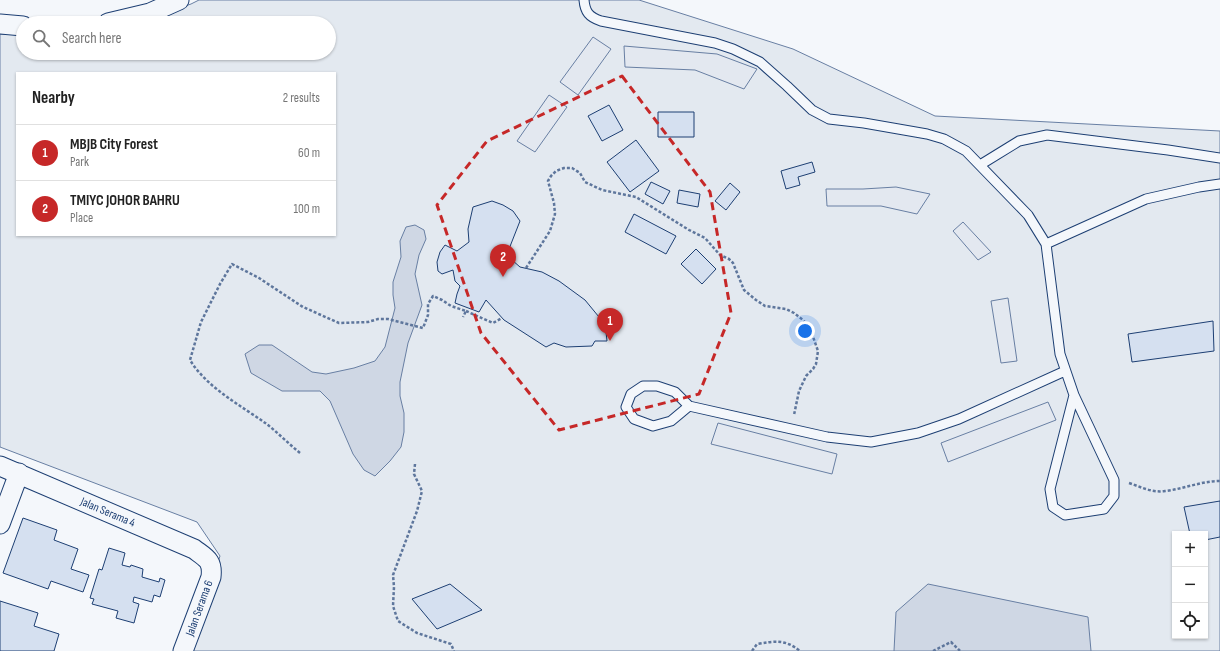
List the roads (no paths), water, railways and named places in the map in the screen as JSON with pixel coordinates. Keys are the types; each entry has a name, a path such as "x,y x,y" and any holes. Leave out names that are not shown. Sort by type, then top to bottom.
{"street":[{"path":"137,16 150,13 179,0"},
{"path":"0,24 16,25"},
{"name":"Jalan Serama 4","path":"0,466 194,549 208,560 211,565"},
{"path":"0,524 19,473"},
{"name":"Jalan Serama 6","path":"183,651 211,577 211,565"}],"lane":[{"path":"584,0 590,17 601,21 715,43 733,49 760,62 812,110 828,119 864,123 928,134 944,139 966,151 1028,214 1046,244 1060,354 1074,396 1114,480 1114,496 1104,509 1065,515 1053,507 1050,489 1074,396"},
{"path":"980,165 1019,141 1047,135 1220,158"},
{"path":"1046,244 1146,199 1199,187 1220,184"},
{"path":"688,406 671,421 653,426 634,419 626,407 630,394 643,386 657,386 675,392 688,406 827,437 871,442 918,433 959,419 1066,371"}],"place":[{"name":"TMIYC JOHOR BAHRU","path":"503,277"},
{"name":"MBJB City Forest","path":"610,341"}]}
